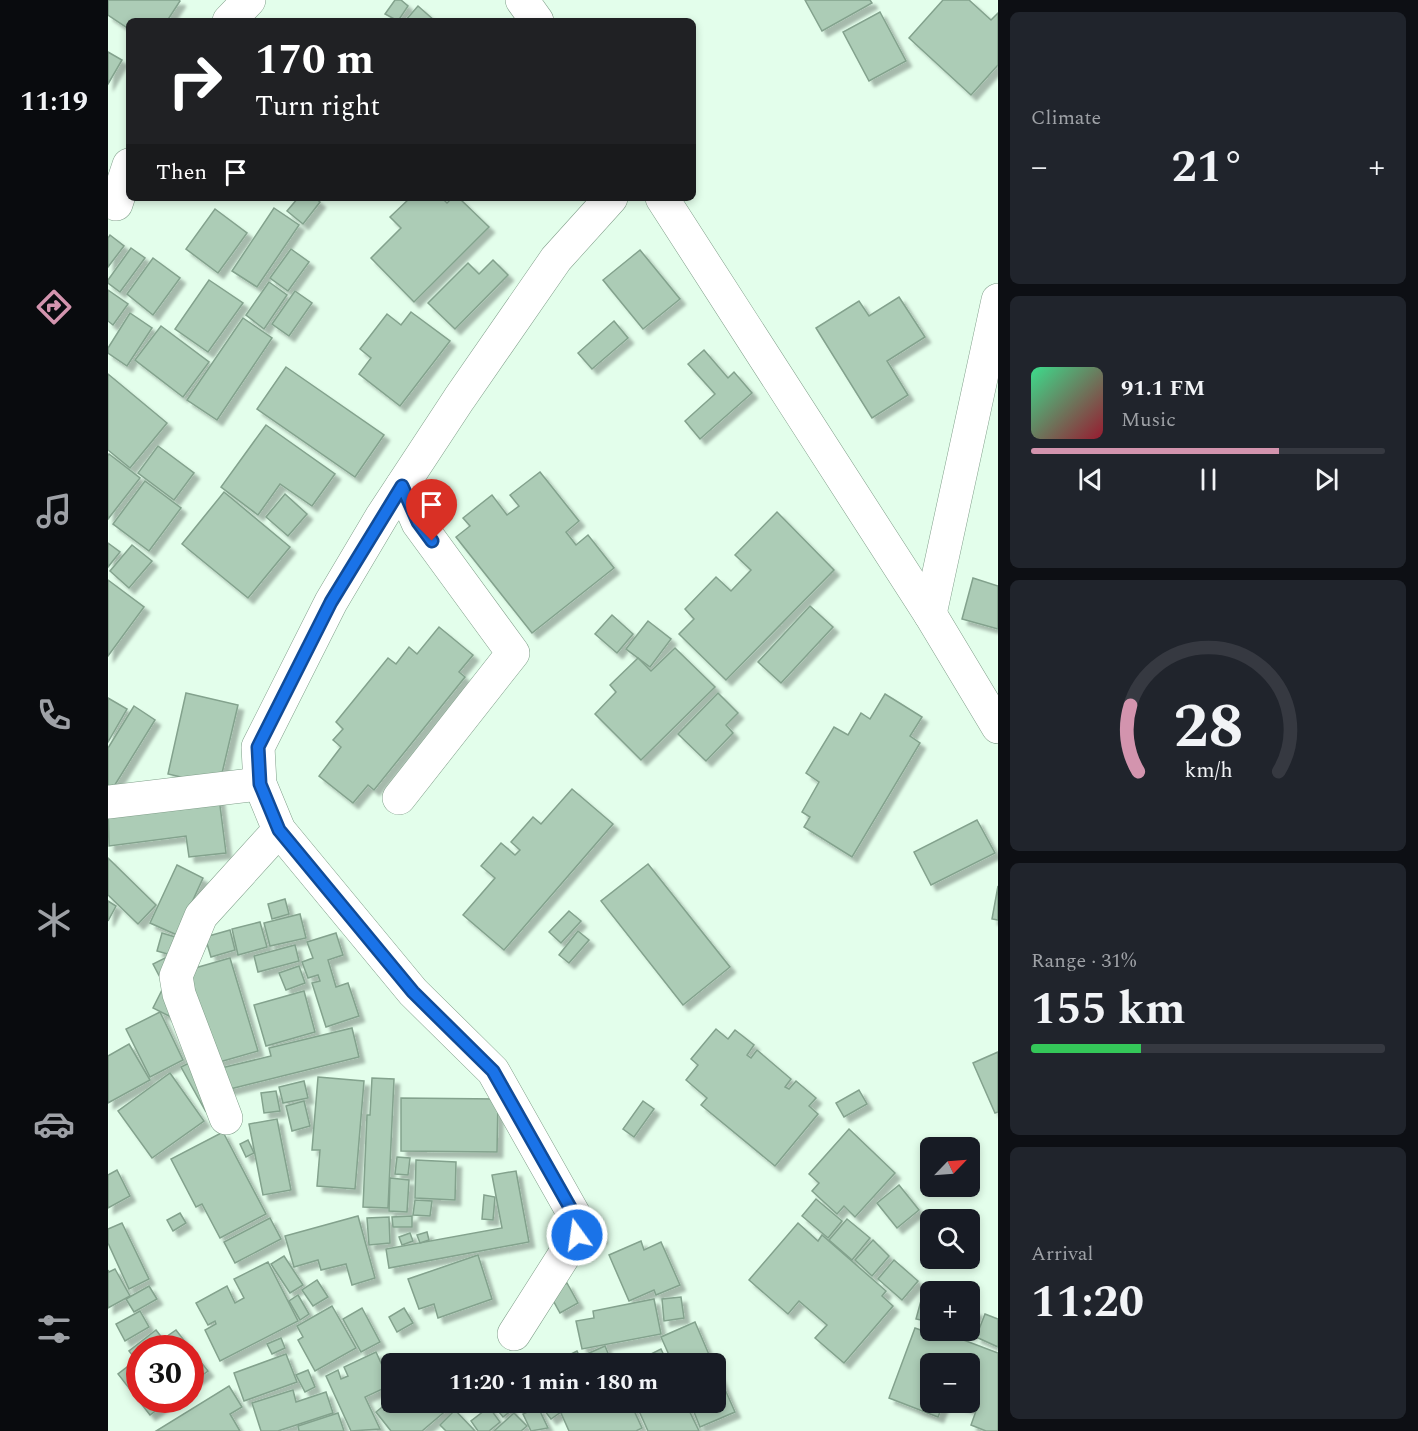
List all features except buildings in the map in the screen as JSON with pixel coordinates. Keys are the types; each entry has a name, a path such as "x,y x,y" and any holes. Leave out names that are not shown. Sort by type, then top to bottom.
{"street":[{"path":"232,18 249,0"},
{"path":"522,0 535,18"},
{"path":"116,204 126,174"},
{"path":"514,1334 577,1235 576,1218 493,1071 413,992 279,830 260,784 258,747 331,602 402,486 556,259 608,201"},
{"path":"664,201 930,614 998,728"},
{"path":"930,614 998,300"},
{"path":"399,798 513,653 418,522 402,486"},
{"path":"108,802 260,784"},
{"path":"226,1118 179,994 176,976 201,916 279,830"}],"route":[{"path":"432,541 418,522 402,486 331,602 258,747 260,784 279,830 413,992 493,1071 576,1218 577,1235"}]}
